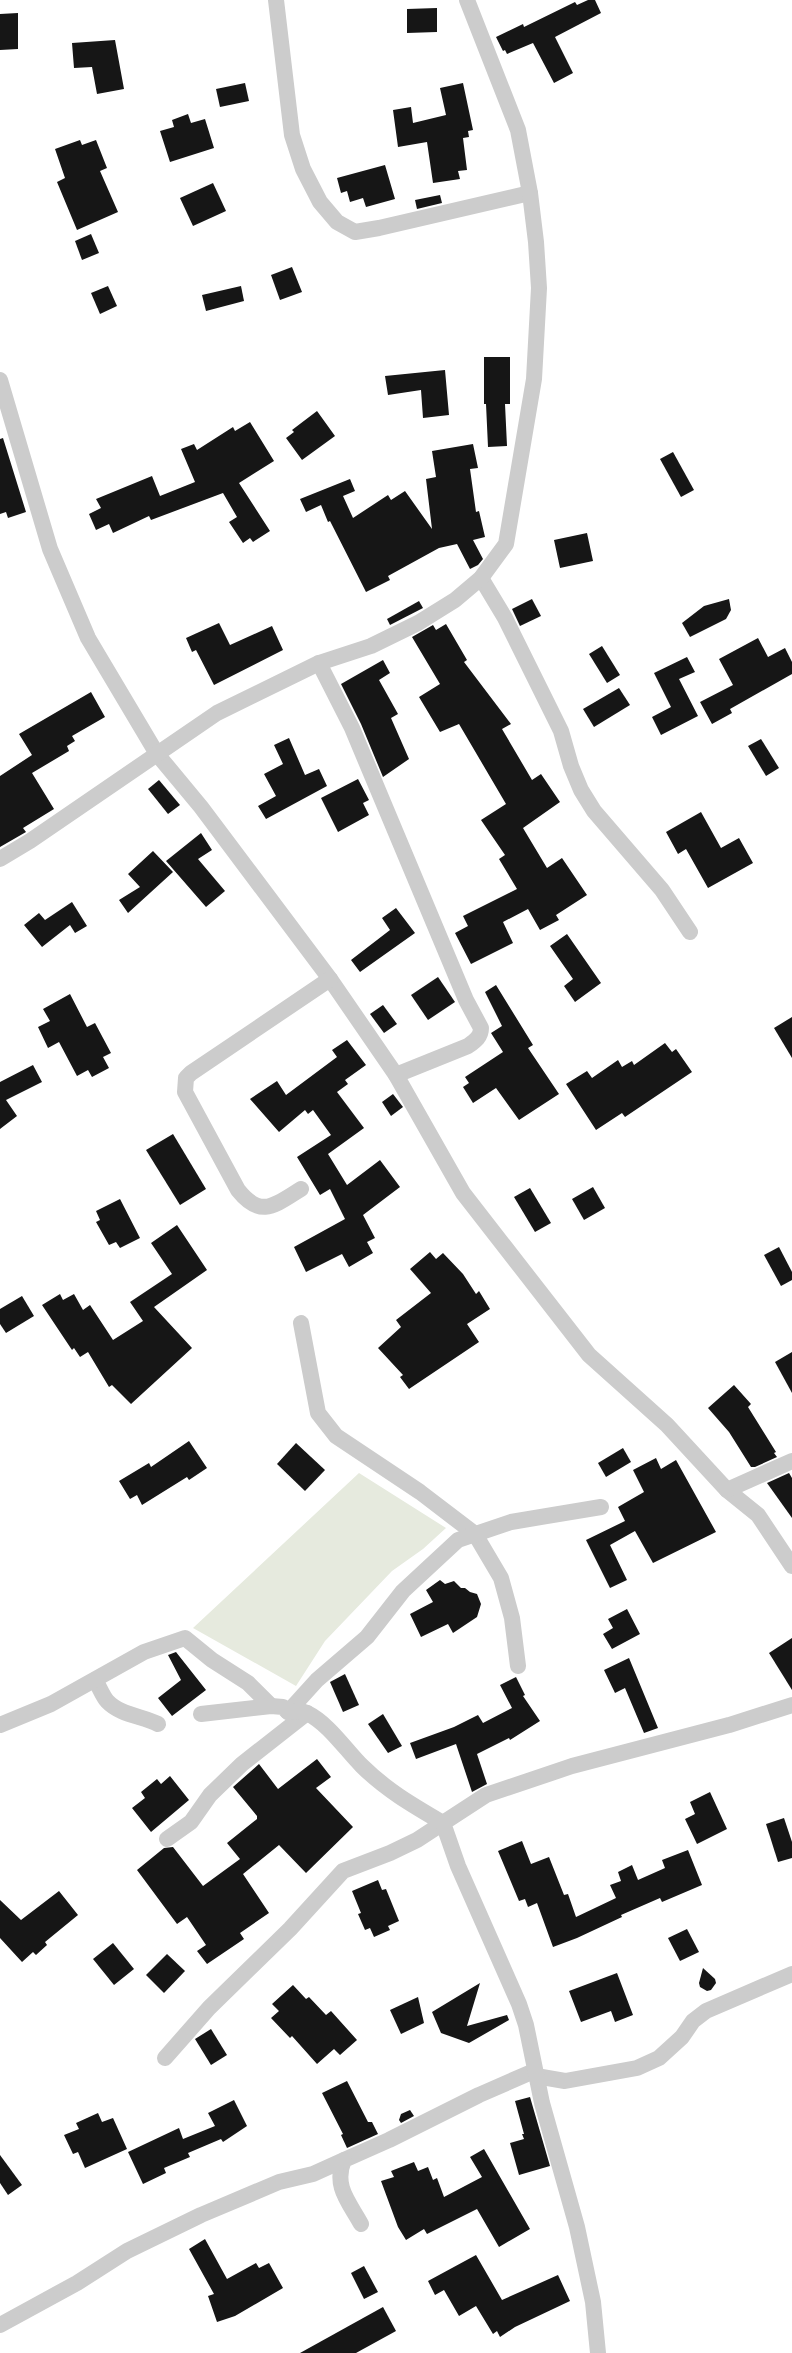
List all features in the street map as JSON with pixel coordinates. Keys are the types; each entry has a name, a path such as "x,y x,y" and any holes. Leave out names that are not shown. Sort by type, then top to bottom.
{"street":[{"path":"276,0 292,135 304,169 320,202 337,222 356,232 363,231 530,193"},
{"path":"0,859 30,841 217,712 319,663 371,646 418,623 455,600 481,578 506,544 534,379 539,288 530,193 518,130 467,0"},
{"path":"0,380 50,549 88,638 157,754 201,807 330,979 396,1075 463,1193 589,1355 667,1425 727,1490 758,1516 792,1566"},
{"path":"481,578 505,618 561,731 571,766 594,811 662,890 690,932"},
{"path":"319,663 352,728 466,1000 481,1028 481,1033 477,1039 468,1046 396,1075"},
{"path":"301,1189 278,1203 267,1207 255,1206 247,1200 238,1190 193,1110 185,1092 184,1084 191,1072 330,979"},
{"path":"301,1323 318,1413 336,1436 420,1492 475,1534 501,1578 512,1618 518,1666"},
{"path":"727,1490 792,1461"},
{"path":"288,1712 317,1680 367,1637 403,1591 458,1540 511,1522 601,1507"},
{"path":"0,1725 51,1704 144,1652 185,1638 212,1660 248,1683 271,1706"},
{"path":"95,1680 107,1701 124,1712 158,1724"},
{"path":"165,2058 209,2008 290,1929 343,1870 390,1853 417,1840 486,1795 563,1769 728,1725 792,1705"},
{"path":"201,1714 271,1706 283,1707 288,1712"},
{"path":"288,1712 296,1710 307,1713 326,1728 363,1768 399,1798 443,1823 465,1884 519,2004 526,2025 542,2103 577,2226 593,2302 598,2353"},
{"path":"167,1839 191,1822 210,1794 242,1764 307,1713"},
{"path":"0,2325 77,2283 127,2251 201,2215 279,2182 313,2174 389,2140 479,2095 535,2073 565,2081 629,2070 659,2058 682,2037 693,2021 706,2012 792,1974"},
{"path":"542,2103 565,2081"},
{"path":"344,2160 338,2173 340,2186 361,2224"}],"shaded area":[{"path":"359,1473 446,1528 423,1549 392,1571 325,1641 296,1686 193,1628"}],"building":[{"path":"588,0 595,0 601,13 555,37 573,73 554,83 533,43 507,54 505,50 503,51 496,37 523,24 524,27 575,2 577,5"},
{"path":"437,8 437,32 407,33 407,9"},
{"path":"18,13 18,49 0,50 0,14"},
{"path":"115,40 124,89 97,94 92,67 74,68 72,43"},
{"path":"245,83 249,101 220,107 216,89"},
{"path":"463,83 473,130 468,131 469,137 463,138 467,170 458,171 460,179 433,183 427,142 398,147 393,110 411,107 413,123 446,115 440,88"},
{"path":"188,114 191,123 205,119 214,148 170,162 160,131 174,127 172,120"},
{"path":"80,140 82,145 96,140 107,168 100,171 118,212 77,230 57,182 65,178 55,149"},
{"path":"385,165 395,199 366,207 363,198 350,202 347,191 341,193 337,178"},
{"path":"213,183 226,211 193,226 180,198"},
{"path":"440,195 442,203 417,209 415,200"},
{"path":"91,234 99,253 82,260 75,241"},
{"path":"292,267 302,292 280,300 271,275"},
{"path":"108,286 117,306 100,314 91,293"},
{"path":"241,286 244,301 206,311 202,295"},
{"path":"484,357 510,357 510,404 505,404 507,446 488,447 486,404 484,404"},
{"path":"445,370 449,415 423,418 421,390 388,395 385,376"},
{"path":"317,411 335,436 302,460 286,438 294,432 292,430"},
{"path":"250,422 274,461 239,483 270,531 253,542 250,538 243,543 229,522 237,517 223,493 151,520 149,516 113,533 109,524 96,530 89,514 101,508 96,499 152,476 160,496 195,482 181,449 194,444 197,450 233,427 235,431"},
{"path":"3,438 26,512 8,518 6,512 0,514 0,439"},
{"path":"473,444 478,468 470,469 476,512 479,511 485,537 473,540 483,559 478,565 470,569 457,544 439,548 388,576 390,580 366,592 330,521 328,522 321,505 306,512 300,499 350,479 355,491 343,496 353,518 388,495 391,500 405,491 432,529 426,479 436,477 432,451"},
{"path":"673,452 694,490 681,497 660,459"},
{"path":"587,533 593,561 560,568 554,540"},
{"path":"532,599 541,616 520,626 512,609"},
{"path":"729,599 731,610 726,619 690,637 682,623 704,606"},
{"path":"419,601 423,608 390,625 387,619"},
{"path":"219,623 230,645 272,626 283,650 214,685 196,650 192,652 186,638"},
{"path":"446,624 467,660 464,662 511,724 502,729 532,780 541,774 560,802 523,828 547,868 562,858 587,895 556,915 559,920 540,930 528,909 503,922 513,943 471,964 455,933 468,926 463,916 517,889 499,859 505,855 481,820 506,804 459,724 440,732 419,697 440,684 412,637 433,625 436,630"},
{"path":"758,638 768,657 785,648 792,662 792,674 730,709 732,713 712,724 700,702 733,685 719,659"},
{"path":"602,646 620,675 607,683 589,654"},
{"path":"687,657 695,672 679,679 698,716 661,735 652,717 671,707 654,673"},
{"path":"383,660 390,673 379,680 398,714 391,718 409,759 383,777 361,724 341,684"},
{"path":"619,688 630,705 594,727 583,709"},
{"path":"91,692 105,717 72,736 75,741 67,746 69,751 32,773 54,809 23,828 26,832 0,847 0,776 32,755 19,734"},
{"path":"289,738 305,775 319,769 327,786 266,819 258,806 276,796 264,774 283,764 274,745"},
{"path":"761,739 779,768 766,776 748,746"},
{"path":"358,779 369,800 363,803 369,815 338,832 321,798"},
{"path":"159,780 180,805 168,814 148,789"},
{"path":"701,812 721,848 739,838 753,863 708,888 686,849 678,854 666,832"},
{"path":"201,833 212,850 198,859 225,891 206,907 166,861"},
{"path":"153,851 173,872 128,913 119,900 140,887 128,874"},
{"path":"72,902 87,926 75,933 70,925 42,947 24,925 39,913 45,920"},
{"path":"396,908 415,933 360,972 351,960 390,930 382,918"},
{"path":"567,934 601,983 575,1002 564,986 573,979 550,946"},
{"path":"438,977 455,1002 428,1020 411,995"},
{"path":"496,985 533,1045 528,1048 559,1094 519,1120 496,1088 473,1103 463,1087 469,1083 465,1077 503,1052 491,1033 502,1026 485,992"},
{"path":"70,994 87,1027 95,1023 111,1053 103,1057 109,1068 92,1077 88,1070 77,1076 59,1042 48,1048 38,1027 50,1021 43,1009"},
{"path":"383,1005 397,1024 384,1033 370,1014"},
{"path":"792,1017 792,1058 774,1028"},
{"path":"347,1040 366,1065 345,1080 348,1084 337,1092 364,1128 328,1154 347,1185 380,1160 400,1187 363,1215 375,1238 367,1242 373,1253 349,1267 342,1254 306,1272 294,1247 345,1219 330,1189 320,1195 297,1157 331,1135 313,1110 308,1114 305,1110 279,1132 250,1099 277,1081 286,1095 337,1057 332,1050"},
{"path":"665,1043 672,1052 676,1049 692,1072 625,1117 622,1113 596,1130 566,1084 587,1071 592,1078 618,1060 622,1067 632,1061 634,1065"},
{"path":"33,1065 42,1082 6,1100 17,1116 0,1129 0,1082"},
{"path":"393,1094 403,1107 391,1116 382,1102"},
{"path":"173,1134 206,1189 180,1205 146,1150"},
{"path":"593,1187 605,1208 584,1220 572,1199"},
{"path":"530,1188 551,1223 535,1232 514,1197"},
{"path":"120,1199 140,1238 120,1248 116,1242 109,1245 96,1222 100,1220 96,1211"},
{"path":"177,1225 207,1270 154,1307 192,1348 131,1404 112,1385 109,1387 88,1352 80,1357 74,1348 72,1350 42,1305 60,1294 63,1300 74,1294 83,1310 90,1305 113,1340 143,1321 130,1302 172,1274 151,1243"},
{"path":"779,1247 792,1272 792,1280 781,1286 764,1255"},
{"path":"430,1252 436,1259 443,1253 463,1274 476,1294 479,1291 490,1309 467,1324 479,1342 409,1389 400,1377 403,1375 378,1348 401,1327 396,1320 431,1293 410,1269"},
{"path":"22,1296 34,1316 6,1333 0,1324 0,1309"},
{"path":"792,1352 792,1393 775,1362"},
{"path":"734,1385 751,1404 748,1407 776,1452 774,1453 777,1457 755,1467 751,1467 729,1432 708,1408"},
{"path":"189,1441 207,1468 189,1480 187,1477 142,1505 137,1495 130,1499 119,1481 149,1463 151,1467"},
{"path":"296,1443 325,1470 305,1491 277,1464"},
{"path":"623,1448 631,1462 606,1477 598,1463"},
{"path":"656,1458 661,1469 676,1460 716,1532 653,1563 635,1531 610,1545 627,1580 610,1588 586,1540 625,1521 618,1507 644,1492 633,1470"},
{"path":"789,1473 792,1478 792,1518 767,1483"},
{"path":"440,1580 445,1584 454,1581 461,1588 477,1594 481,1604 477,1617 453,1633 448,1624 421,1637 410,1614 433,1602 426,1590"},
{"path":"627,1609 640,1634 612,1649 603,1634 613,1628 608,1619"},
{"path":"792,1638 792,1690 769,1653"},
{"path":"176,1652 206,1690 172,1716 158,1698 181,1680 168,1655"},
{"path":"629,1658 658,1728 644,1733 625,1688 615,1693 604,1670"},
{"path":"345,1674 359,1705 343,1712 330,1682"},
{"path":"516,1677 525,1695 523,1696 540,1721 510,1740 509,1738 477,1754 487,1784 472,1792 456,1744 416,1759 410,1743 454,1727 478,1715 483,1723 512,1708 500,1685"},
{"path":"383,1714 402,1746 388,1753 368,1724"},
{"path":"317,1759 331,1777 316,1788 353,1827 306,1873 279,1845 243,1874 269,1913 240,1933 244,1939 207,1964 197,1951 206,1945 187,1917 177,1924 137,1870 164,1848 173,1847 203,1886 240,1859 227,1843 257,1819 257,1816 233,1787 259,1764 278,1789"},
{"path":"170,1776 189,1800 151,1832 132,1808 145,1798 141,1792 157,1779 161,1784"},
{"path":"710,1792 727,1829 697,1844 685,1819 695,1814 690,1802"},
{"path":"784,1818 792,1842 792,1858 778,1862 766,1824"},
{"path":"522,1841 531,1864 549,1857 564,1895 568,1894 576,1917 616,1898 610,1885 621,1881 618,1872 632,1865 638,1880 665,1868 662,1860 688,1850 702,1885 662,1902 660,1898 621,1915 622,1917 577,1938 553,1947 537,1903 528,1907 525,1899 519,1901 498,1851"},
{"path":"378,1880 382,1890 386,1889 399,1921 388,1926 390,1930 374,1937 370,1928 365,1930 358,1914 361,1913 352,1891"},
{"path":"59,1891 78,1915 45,1942 47,1945 36,1955 33,1952 22,1962 0,1938 0,1900 21,1920"},
{"path":"687,1929 699,1952 680,1961 668,1938"},
{"path":"113,1943 134,1969 114,1985 93,1959"},
{"path":"167,1954 185,1971 164,1993 146,1975"},
{"path":"703,1968 715,1979 716,1983 711,1990 707,1991 700,1987 699,1983"},
{"path":"617,1973 633,2015 615,2022 611,2011 581,2022 569,1991"},
{"path":"480,1983 467,2026 507,2015 509,2020 469,2043 441,2033 432,2012"},
{"path":"293,1985 306,1999 309,1997 326,2015 331,2011 357,2040 340,2055 334,2049 317,2064 292,2036 290,2038 271,2018 279,2011 272,2004"},
{"path":"418,1997 424,2023 401,2034 390,2010"},
{"path":"211,2029 227,2055 211,2065 195,2039"},
{"path":"347,2081 368,2122 372,2122 378,2134 347,2148 341,2135 343,2134 322,2093"},
{"path":"530,2097 550,2166 519,2175 510,2143 524,2139 515,2101"},
{"path":"234,2100 247,2126 223,2142 221,2139 188,2153 190,2157 164,2168 166,2173 143,2184 128,2152 179,2128 183,2139 215,2126 208,2113"},
{"path":"410,2110 414,2116 401,2123 399,2120 401,2114"},
{"path":"98,2113 102,2122 113,2118 127,2149 85,2168 78,2152 73,2154 64,2135 79,2129 76,2123"},
{"path":"484,2149 530,2229 499,2247 477,2209 427,2234 424,2229 406,2240 398,2227 381,2181 394,2177 391,2171 414,2162 418,2171 428,2167 433,2180 437,2178 444,2197 482,2177 470,2157"},
{"path":"0,2155 22,2185 8,2195 0,2183"},
{"path":"205,2239 227,2279 256,2263 259,2268 269,2263 283,2288 235,2316 217,2322 208,2296 214,2294 189,2249"},
{"path":"476,2255 502,2300 558,2275 570,2301 515,2327 500,2337 497,2331 493,2334 476,2306 459,2316 444,2290 435,2295 428,2281"},
{"path":"364,2266 378,2292 364,2299 351,2273"},
{"path":"383,2307 396,2331 356,2353 300,2353"}]}
